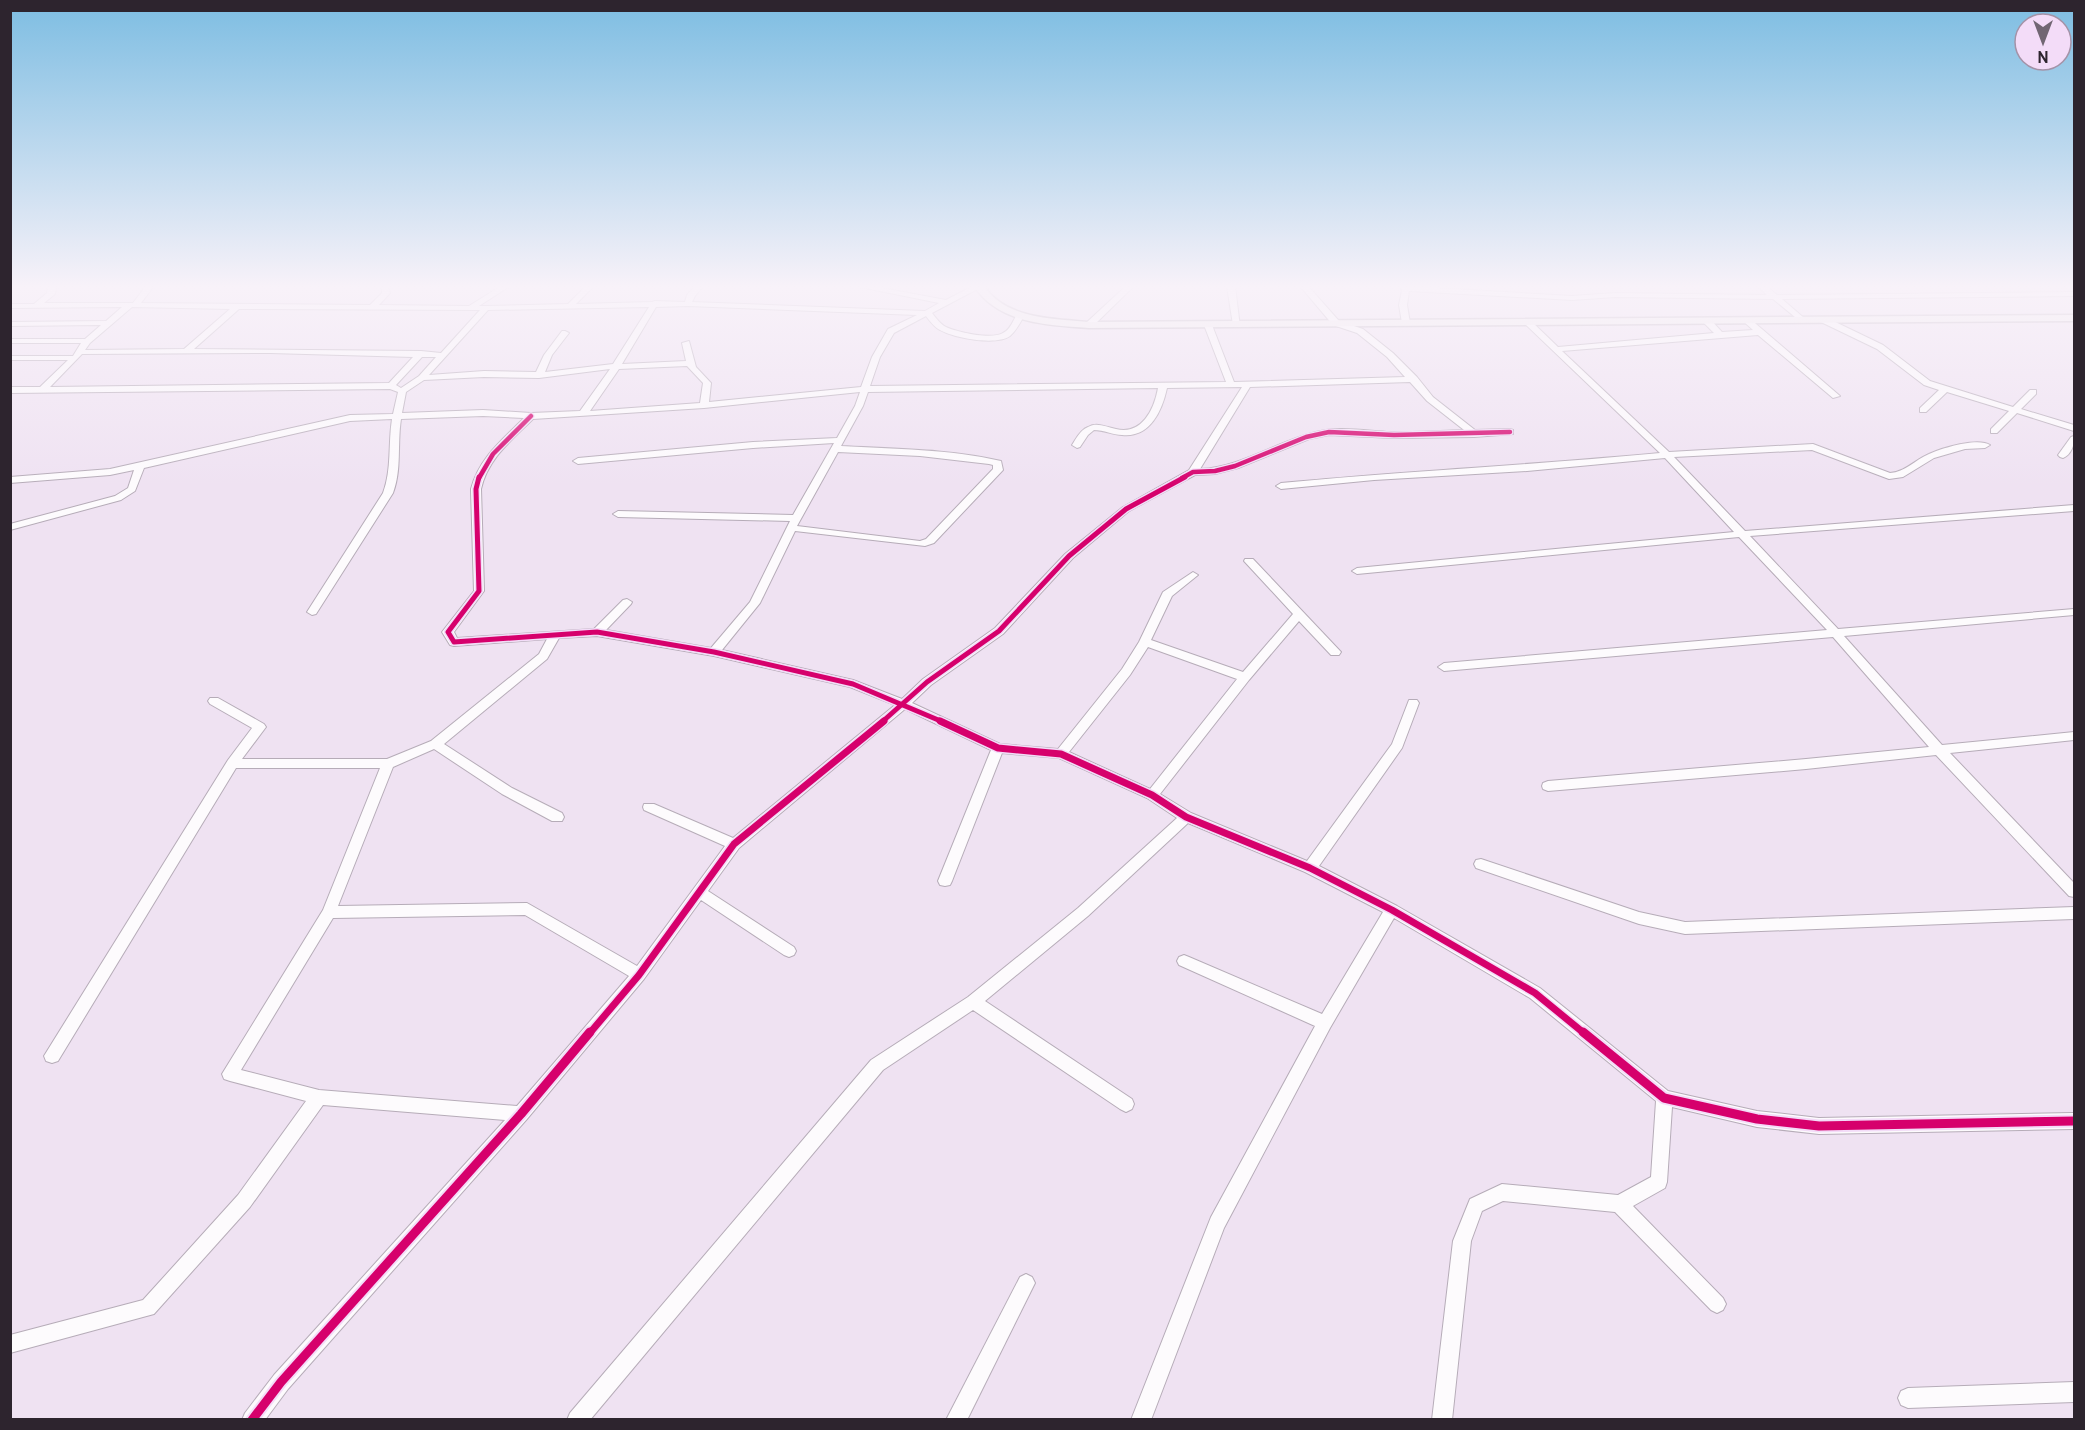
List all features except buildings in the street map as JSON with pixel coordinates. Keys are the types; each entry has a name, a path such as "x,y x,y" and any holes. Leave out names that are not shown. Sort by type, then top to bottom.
{"street":[{"path":"10,358 139,353"},
{"path":"390,353 443,355"},
{"path":"391,386 421,353"},
{"path":"312,612 388,493 394,477 394,434 402,391 422,378 445,353"},
{"path":"539,375 550,353"},
{"path":"583,414 625,353"},
{"path":"688,353 690,363 707,382 704,405"},
{"path":"714,652 755,603 794,523 838,445 865,389 878,353"},
{"path":"1218,353 1231,385"},
{"path":"1387,353 1414,379 1430,399 1474,434"},
{"path":"1561,353 1667,455 1835,632 1940,751 2074,892"},
{"path":"1785,353 1836,396"},
{"path":"1888,353 1928,382 2074,428"},
{"path":"44,389 76,355"},
{"path":"422,378 484,374 539,375 616,367 690,363"},
{"path":"10,480 140,466 350,418 483,413 531,416 583,414 865,389 1247,385 1414,379"},
{"path":"1192,472 1247,385"},
{"path":"10,390 391,386 402,391"},
{"path":"1077,445 1089,429 1096,427 1118,433 1133,433 1143,427 1160,406 1163,386"},
{"path":"1923,410 1946,388"},
{"path":"1994,431 2033,392"},
{"path":"531,416 485,464 474,490 477,502 479,591 448,632 454,642 597,632 714,652 853,684 904,704 998,748 1061,754 1152,795 1186,817 1310,868 1392,910 1535,993 1664,1098 1757,1119 1819,1126 2074,1121"},
{"path":"252,1419 281,1382 521,1114 639,975 734,844 904,704 927,682 973,651 999,630 1069,556 1126,509 1192,472 1225,469 1306,437 1329,432 1394,435 1510,432"},
{"path":"2063,455 2074,439"},
{"path":"578,461 753,445 838,445 998,463 998,470 930,541 921,544 794,523 618,514"},
{"path":"1281,486 1445,472 1517,469 1667,455 1814,447 1889,476 1900,475 1922,461 1943,452 1964,446 1985,445"},
{"path":"10,527 118,498 132,489 140,466"},
{"path":"1357,571 1742,534 2074,508"},
{"path":"1249,561 1335,652"},
{"path":"1061,754 1126,672 1145,642 1167,594 1193,575"},
{"path":"597,632 627,602"},
{"path":"1444,667 2074,612"},
{"path":"1152,795 1245,677 1299,614"},
{"path":"232,763 388,764 435,744 543,656 555,635"},
{"path":"1145,642 1245,677"},
{"path":"52,1056 232,763 260,727 214,701"},
{"path":"1310,868 1398,745 1413,703"},
{"path":"1548,786 1940,751 2074,736"},
{"path":"435,744 507,791 557,817"},
{"path":"945,881 998,748"},
{"path":"388,764 329,912 230,1074 319,1097 521,1114"},
{"path":"649,807 734,844"},
{"path":"577,1419 877,1065 973,1002 1083,912 1186,817"},
{"path":"1481,864 1639,918 1685,928 2074,913"},
{"path":"699,891 789,951"},
{"path":"329,912 527,909 639,975"},
{"path":"1141,1419 1217,1223 1325,1023 1392,910"},
{"path":"1184,961 1325,1023"},
{"path":"973,1002 1126,1104"},
{"path":"10,1344 148,1308 244,1201 319,1097"},
{"path":"1442,1419 1462,1241 1476,1205 1502,1192 1620,1204 1659,1182 1664,1098"},
{"path":"1620,1204 1717,1304"},
{"path":"956,1419 1026,1283"},
{"path":"1908,1398 2074,1392"}],"cycle path":[{"path":"531,416 493,454 479,477 476,489 479,591 448,632 454,642 597,632 714,652 853,684 904,704 998,748 1061,754 1152,795 1186,817 1310,868 1392,910 1535,993 1664,1098 1757,1119 1819,1126 2074,1121"},
{"path":"252,1420 281,1382 521,1114 639,975 734,844 904,704 927,682 999,631 1069,556 1126,509 1193,472 1215,471 1235,466 1306,437 1329,432 1394,435 1510,432"}]}
